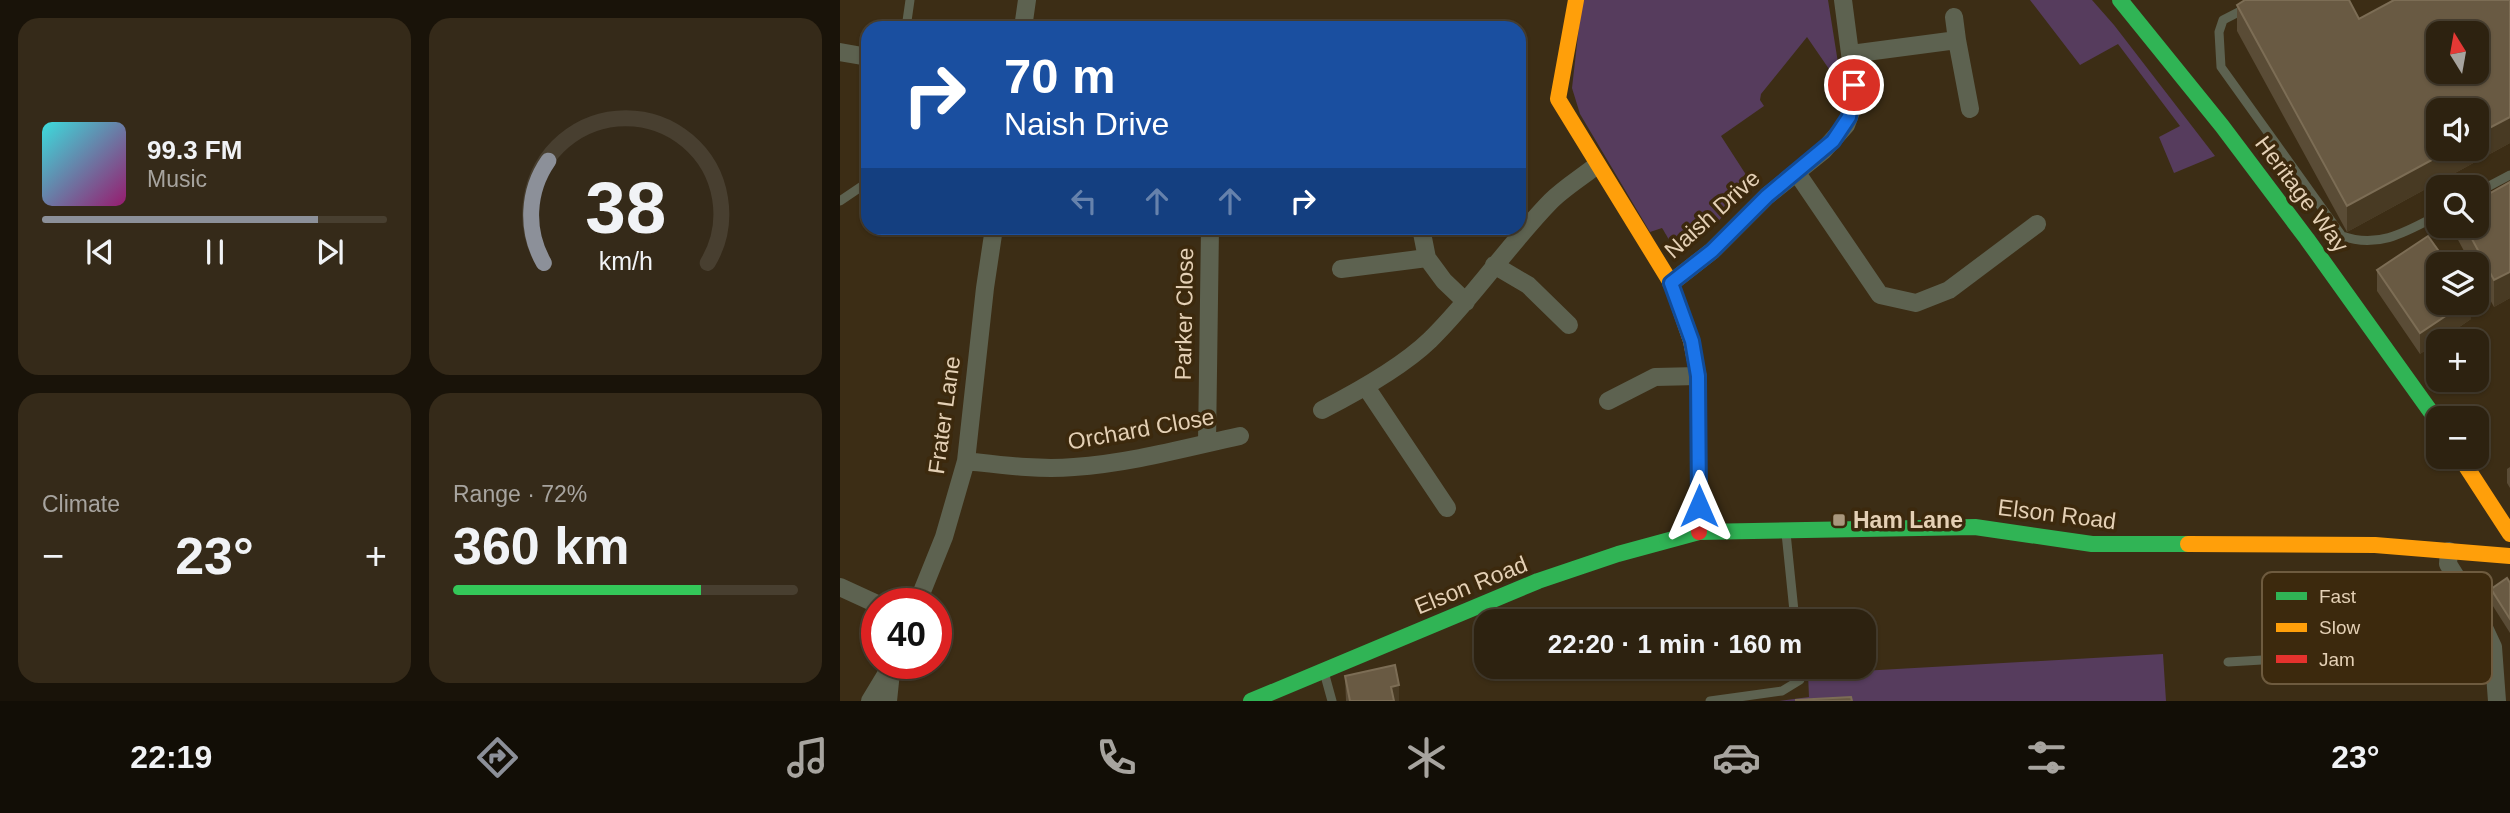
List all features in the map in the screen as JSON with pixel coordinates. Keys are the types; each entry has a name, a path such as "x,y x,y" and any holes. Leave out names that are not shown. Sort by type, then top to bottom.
{"street":[{"path":"1024,21 1027,0"},
{"path":"1576,0 1558,99 1671,283 1692,341 1698,376 1699,532"},
{"name":"Naish Drive","path":"1671,283 1712,251 1758,204 1828,146 1846,125 1854,97 1852,54 1843,0"},
{"name":"Heritage Way","path":"2120,0 2284,208 2426,406"},
{"path":"1954,16 1970,109"},
{"path":"1852,54 1957,40"},
{"path":"840,52 861,56"},
{"path":"1526,229 1552,200 1597,165"},
{"path":"1797,173 1880,295 1916,303 1949,290 2037,224"},
{"name":"Frater Lane","path":"923,588 944,537 966,461 993,235"},
{"name":"Parker Close","path":"1207,443 1210,235"},
{"path":"1422,235 1427,258 1444,281 1466,302"},
{"path":"1322,411 1366,387 1428,342 1466,302 1521,235"},
{"path":"1340,268 1427,258"},
{"path":"1494,265 1528,285 1569,325"},
{"path":"1608,401 1655,377 1698,376"},
{"path":"1366,387 1447,508"},
{"name":"Orchard Close","path":"966,461 1023,468 1073,468 1143,458 1240,436"},
{"path":"2468,469 2510,534"},
{"name":"Elson Road","path":"1251,701 1538,581 1618,554 1699,532 1975,527 2092,544 2375,545 2510,556"},
{"path":"2449,551 2448,565 2452,572"},
{"path":"840,587 861,597"},
{"path":"2493,647 2497,701"},
{"path":"870,701 883,679"},
{"path":"888,701 890,679"}],"lane":[{"path":"906,21 911,0"},
{"path":"2262,0 2223,20 2218,32 2221,67 2342,236 2358,242 2378,240 2405,233 2426,222"},
{"path":"2489,186 2510,175"},
{"path":"840,201 861,187"},
{"path":"1786,531 1794,609"},
{"path":"2228,663 2262,661"},
{"path":"1324,671 1332,701"},
{"path":"1710,701 1782,691 1800,679"}],"shaded area":[{"path":"1582,0 1828,0 1842,88 1807,37 1761,94 1760,100 1764,106 1721,136 1752,184 1705,234 1683,246 1675,246 1662,228 1650,232 1580,114 1572,88"},
{"path":"2030,0 2092,0 2215,156 2174,173 2159,137 2180,126 2118,44 2080,65"},
{"path":"2163,654 2166,701 1779,701 1809,697 1808,679 1876,679 1876,670"}],"building":[{"path":"2245,0 2349,0 2359,19 2394,0 2510,0 2510,117 2489,128 2489,98 2426,98 2426,161 2430,161 2347,206 2237,5"},
{"path":"2510,182 2510,272 2494,280 2489,271 2489,252 2479,252 2471,238 2489,238 2489,194"},
{"path":"2426,237 2429,238 2439,252 2426,252 2426,315 2447,315 2420,333 2377,270"},
{"path":"2507,578 2510,583 2510,619 2492,591"},
{"path":"1395,665 1399,685 1391,687 1394,701 1350,701 1345,676"},
{"path":"1851,697 1852,701 1796,701 1796,700"}],"traffic: fast":[{"path":"2120,0 2222,126 2427,406"},
{"path":"1251,701 1538,581 1618,554 1699,532 1975,527 2092,544 2188,544"}],"traffic: slow":[{"path":"1576,0 1558,99 1671,283 1691,341 1698,376 1698,416"},
{"path":"2468,469 2510,534"},
{"path":"2188,544 2375,545 2510,556"}],"traffic: jam":[{"path":"1698,416 1699,532"}],"place":[{"name":"Ham Lane","path":"1839,520"}],"route":[{"path":"1699,506 1698,376 1692,341 1671,283 1712,251 1767,196 1823,152 1840,134 1852,109 1854,85"}]}
